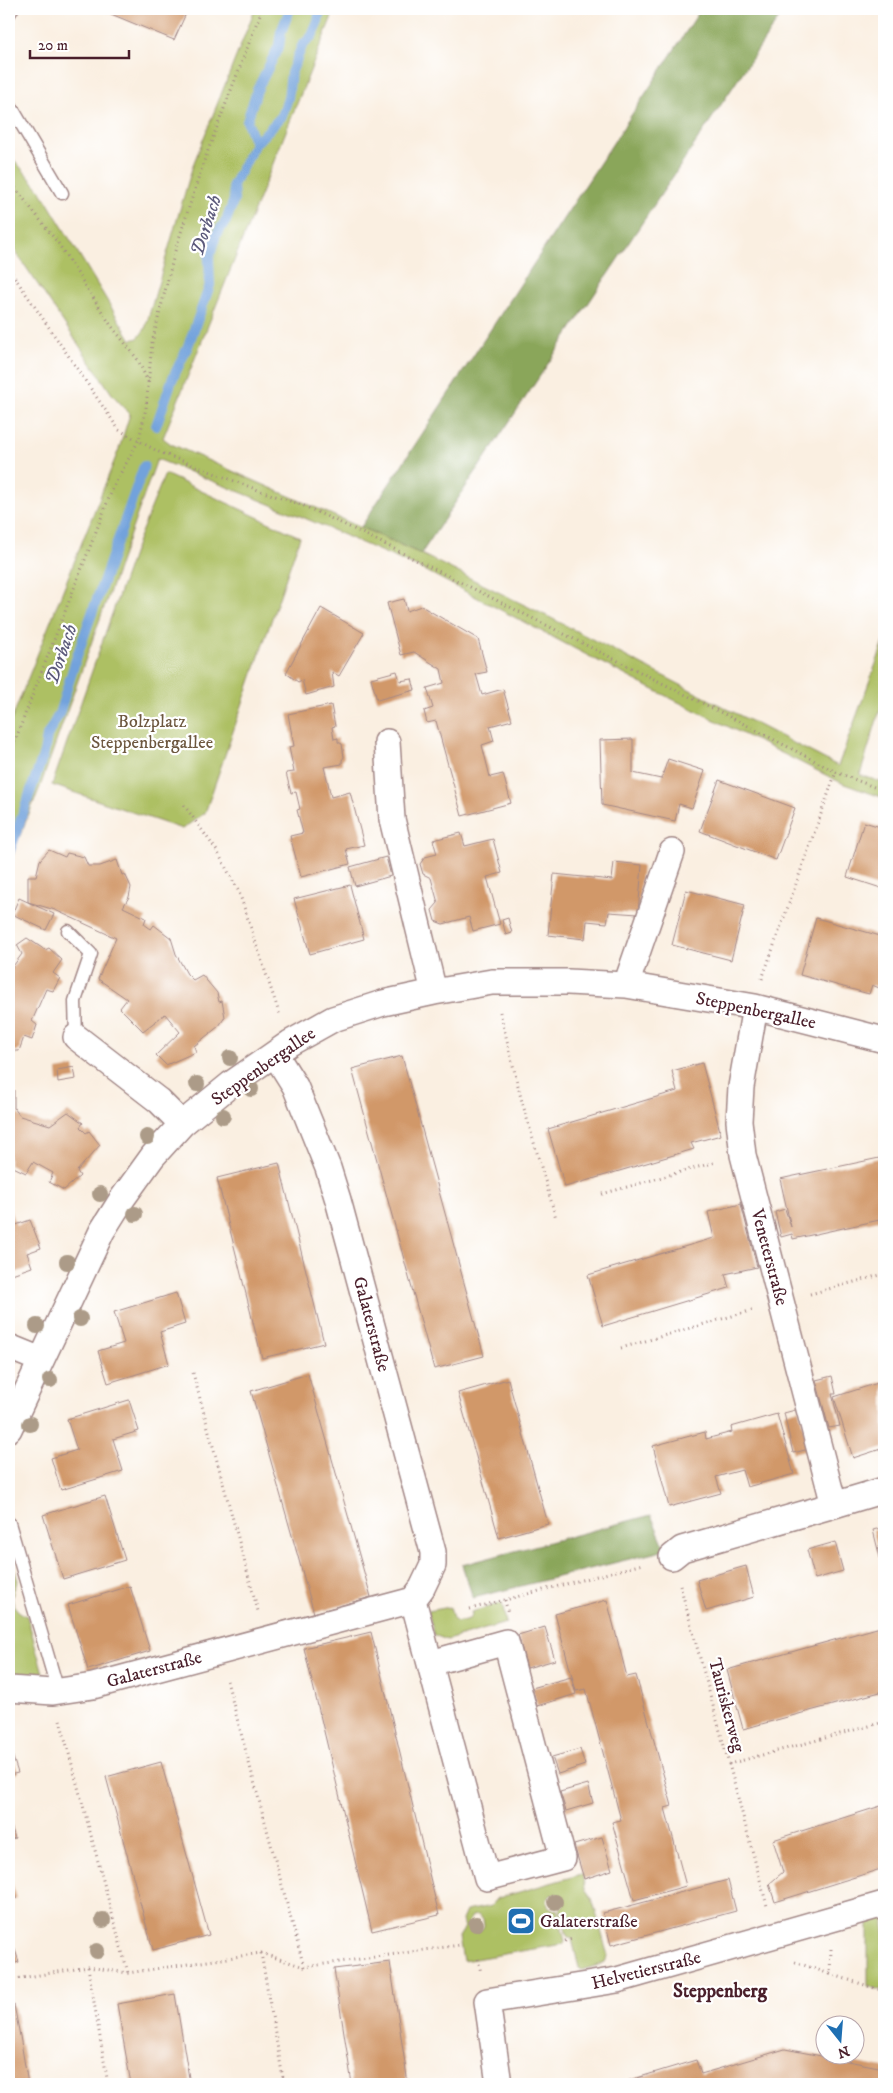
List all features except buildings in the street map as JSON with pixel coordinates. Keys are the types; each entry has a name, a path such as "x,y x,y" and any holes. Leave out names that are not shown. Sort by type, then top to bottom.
{"street":[{"path":"387,742 392,819 434,992"},
{"path":"626,985 672,852"},
{"name":"Steppenbergallee","path":"9,1429 102,1231 153,1156 182,1124 231,1084 282,1048 333,1019 383,1003 492,982 568,982 626,985 755,1007 884,1040"},
{"name":"Veneterstraße","path":"755,1007 740,1087 739,1121 743,1155 834,1505"},
{"path":"76,1037 159,1101 182,1124"},
{"name":"Galaterstraße","path":"9,1690 55,1692 93,1686 413,1600 422,1588 433,1565 433,1552 351,1242 331,1176 294,1086 282,1048"},
{"path":"9,1347 41,1360"},
{"path":"672,1557 682,1549 884,1490"},
{"path":"413,1600 487,1878 563,1858 506,1642 431,1662"},
{"name":"Helvetierstraße","path":"499,2084 487,2001 617,1980 884,1904"}],"lane":[{"path":"9,14 12,9"},
{"path":"9,104 62,193"},
{"path":"68,931 91,954 75,1001 76,1037"},
{"path":"9,1523 55,1692"}],"path":[{"path":"9,756 114,485 139,440 146,408 152,343 175,251 204,161 262,9"},
{"path":"9,180 58,243 110,324 138,360 148,382"},
{"path":"9,269 119,430 159,452 304,506 367,535 836,772 884,791"},
{"path":"755,1007 763,978 836,772"},
{"path":"184,805 217,851 239,892 282,1048"},
{"path":"492,982 521,1098 556,1218"},
{"path":"602,1194 743,1155"},
{"path":"193,1373 266,1640"},
{"path":"470,1609 672,1557"},
{"name":"Tauriskerweg","path":"672,1557 729,1764 884,1722"},
{"path":"220,1652 304,1966"},
{"path":"55,1692 128,1973"},
{"path":"729,1764 775,1935"},
{"path":"832,1919 830,1974 884,1991"},
{"path":"565,1941 572,1939"},
{"path":"9,1980 88,1967 128,1973 262,1952 304,1966 460,1945"},
{"path":"262,1952 284,2084"},
{"path":"88,1967 108,2084"}],"green space":[{"path":"255,9 335,9 163,438 171,444 421,554 553,619 838,766 884,642 884,697 860,775 884,783 884,798 844,784 650,688 428,572 300,516 157,459 40,787 9,862 9,726 119,449 130,414 112,394 9,242 9,154 40,190 131,340 138,338 145,329 193,165"},
{"path":"701,9 785,9 421,554 361,527"},
{"name":"Bolzplatz Steppenbergallee","path":"165,474 300,537 205,813 182,829 52,785 138,540"},
{"path":"651,1515 666,1550 473,1598 462,1565"},
{"path":"9,1552 18,1581 12,1597 14,1606 27,1616 43,1673 31,1678 9,1674"},
{"path":"502,1603 506,1623 447,1640 434,1635 428,1611 450,1607 453,1619 457,1622 469,1619 472,1615 471,1612"},
{"name":"Galaterstraße","path":"582,1874 585,1889 592,1898 608,1956 605,1963 582,1970 579,1968 572,1939 567,1936 560,1909 564,1904 563,1897 557,1894 551,1895 547,1900 548,1906 554,1910 557,1909 565,1941 563,1944 463,1961 459,1937 464,1929 462,1920 466,1911 491,1906 498,1898","holes":["478,1915 483,1919 484,1926 480,1931 474,1932 469,1928 468,1922 472,1916"]},
{"path":"884,1904 884,1991 868,1986 868,1909"}],"waterway":[{"name":"Dorbach","path":"156,426 172,380 188,346 210,285 209,258 216,235 226,221 234,200 233,185 255,144 247,121 257,90 279,46 281,32 290,9"},
{"path":"255,144 282,116 288,98 291,73 302,46 312,36 318,22 320,9"},
{"name":"Dorbach","path":"9,853 44,753 47,736 59,714 78,653 144,466"}],"place":[{"name":"Galaterstraße","path":"521,1921"}],"district":[{"name":"Steppenberg","path":"720,1990"}]}
